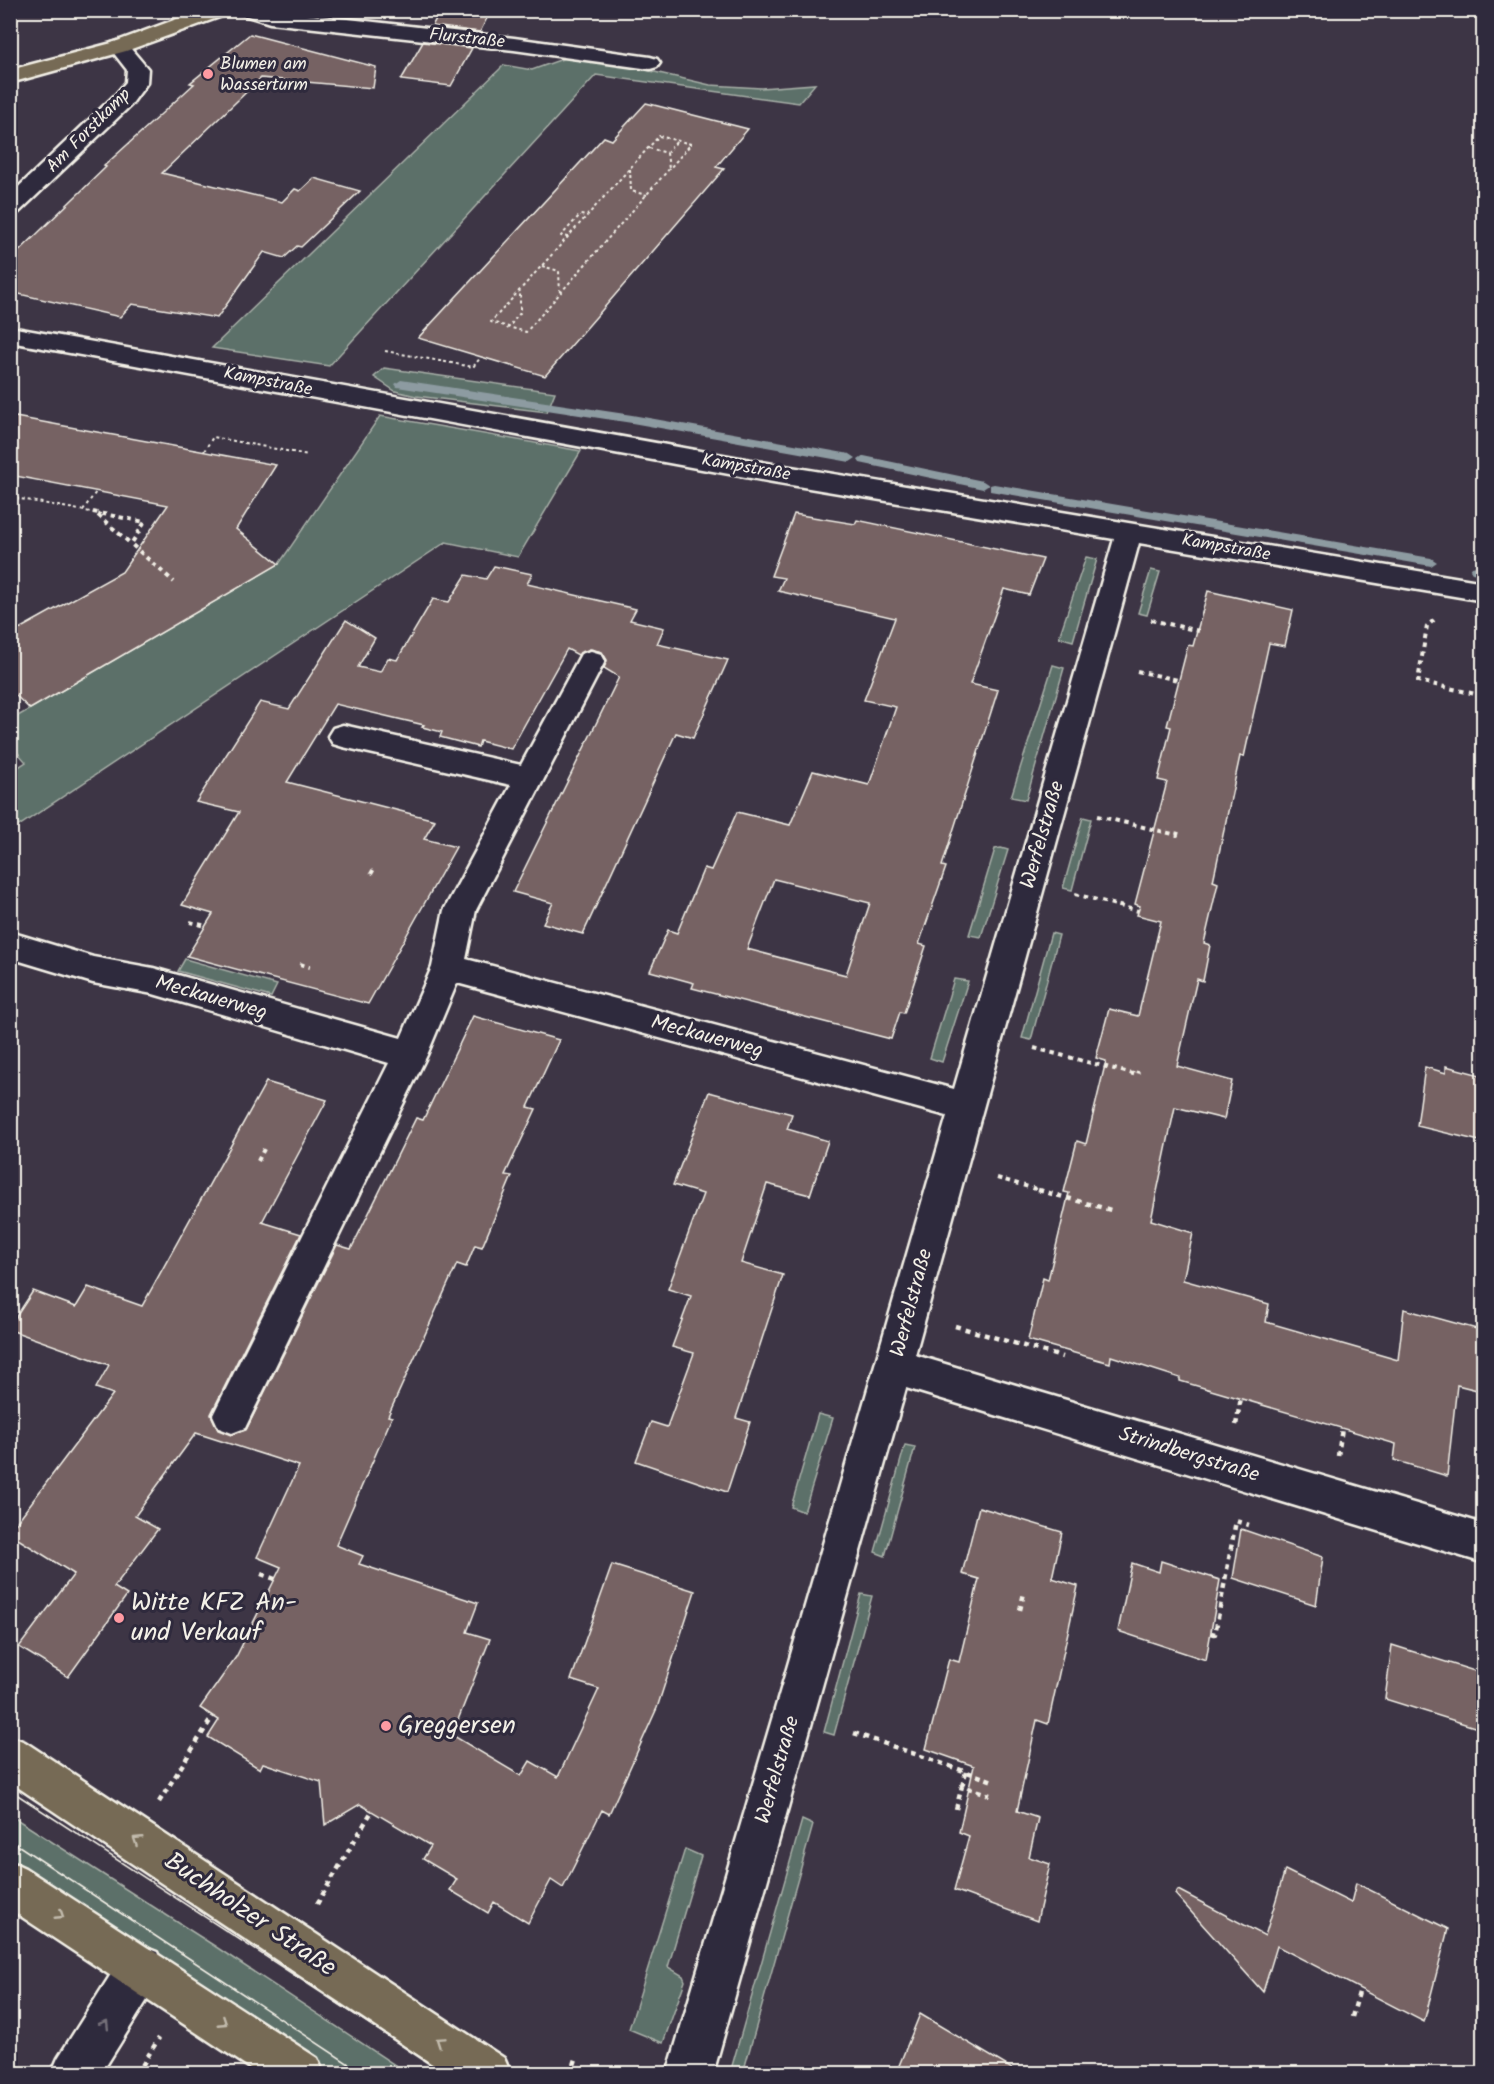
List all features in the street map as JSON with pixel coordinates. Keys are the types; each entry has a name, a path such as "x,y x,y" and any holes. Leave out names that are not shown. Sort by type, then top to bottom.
{"main road":[{"path":"10,77 119,47 221,10"},
{"name":"Buchholzer Straße","path":"10,1757 488,2073"},
{"path":"10,1883 301,2073"}],"street":[{"name":"Flurstraße","path":"248,10 270,17 514,44 650,63"},
{"name":"Am Forstkamp","path":"10,208 112,112 136,83 138,69 119,47"},
{"name":"Kampstraße","path":"10,334 772,473 1484,592"},
{"name":"Werfelstraße","path":"690,2073 895,1367 965,1106 1129,532"},
{"path":"232,1415 410,1055 448,968 460,910 591,661"},
{"path":"343,736 528,778"},
{"name":"Meckauerweg","path":"10,945 93,970 153,981 410,1055"},
{"name":"Meckauerweg","path":"448,968 965,1106"},
{"name":"Strindbergstraße","path":"895,1367 1484,1544"},
{"path":"74,2073 141,1968"}],"path":[{"path":"659,136 691,144"},
{"path":"659,136 691,144"},
{"path":"491,322 659,136"},
{"path":"508,328 520,314 520,290 659,136"},
{"path":"560,294 669,170 667,153 677,141"},
{"path":"526,332 691,144"},
{"path":"649,148 667,153"},
{"path":"630,168 632,191 647,195"},
{"path":"568,237 561,236 580,214 586,216"},
{"path":"542,266 559,271 560,294"},
{"path":"491,322 526,332"},
{"path":"491,322 526,332"},
{"path":"385,351 472,367 481,357"},
{"path":"204,451 213,437 308,455"},
{"path":"82,510 96,492"},
{"path":"10,497 145,522 131,544"},
{"path":"97,513 174,582"},
{"path":"1437,617 1427,626 1418,681 1484,696"},
{"path":"1151,620 1199,631"},
{"path":"1137,671 1178,680"},
{"path":"1096,816 1177,835 1178,831"},
{"path":"371,874 375,867"},
{"path":"1076,894 1138,911"},
{"path":"190,922 206,926"},
{"path":"300,964 310,966"},
{"path":"1034,1048 1137,1075 1138,1071"},
{"path":"258,1161 264,1149"},
{"path":"997,1178 1111,1210"},
{"path":"955,1326 1062,1357"},
{"path":"1235,1427 1241,1398"},
{"path":"1337,1466 1342,1428"},
{"path":"1211,1633 1215,1634 1236,1521 1249,1525"},
{"path":"261,1574 275,1579"},
{"path":"1020,1610 1024,1593"},
{"path":"157,1804 213,1716"},
{"path":"854,1733 993,1781"},
{"path":"956,1809 966,1772"},
{"path":"962,1786 990,1795"},
{"path":"317,1905 372,1811"},
{"path":"1353,2017 1360,1989"},
{"path":"137,2073 159,2037"},
{"path":"570,2073 576,2059"}],"green space":[{"path":"568,57 608,61 710,85 761,88 815,84 799,103 596,75 329,366 212,348 504,65 532,70"},
{"path":"384,368 555,392 547,412 416,396 395,391 374,377"},
{"path":"380,416 581,451 518,557 446,542 11,831 11,772 26,762 11,745 11,720 279,564"},
{"path":"1086,557 1097,559 1073,641 1059,637"},
{"path":"1151,570 1160,572 1147,615 1138,613"},
{"path":"1053,665 1064,668 1026,800 1011,797"},
{"path":"1083,817 1091,819 1072,890 1063,888"},
{"path":"995,849 1008,850 981,937 969,935"},
{"path":"1051,933 1059,935 1031,1040 1022,1038"},
{"path":"185,959 277,985 271,997 178,971"},
{"path":"954,979 968,981 942,1062 930,1058"},
{"path":"818,1414 833,1418 804,1512 791,1507"},
{"path":"905,1445 915,1447 885,1556 875,1552"},
{"path":"861,1594 872,1596 834,1735 824,1732"},
{"path":"10,1815 407,2073 327,2073 11,1863"},
{"path":"802,1820 813,1825 743,2073 730,2073"},
{"path":"685,1849 701,1856 668,1967 683,1976 685,1981 663,2043 629,2029"}],"building":[{"path":"441,10 491,10 480,32 432,26"},
{"path":"250,34 376,67 373,88 261,78 162,173 282,202 295,189 300,191 314,178 360,191 301,247 297,246 284,258 264,252 217,318 132,304 120,317 10,292 10,260 106,167 104,166 194,84 190,83"},
{"path":"423,42 472,48 451,86 401,80"},
{"path":"646,103 748,129 716,167 724,169 545,376 418,338 604,137 612,140"},
{"path":"10,416 276,465 236,529 279,564 30,709 10,690 10,634 122,572 168,505 10,475"},
{"path":"794,514 855,524 857,520 1043,559 1029,595 1004,589 970,684 998,690 942,866 946,867 919,944 926,946 904,1013 900,1012 891,1039 692,988 694,983 650,971 668,930 677,933 704,868 711,870 737,812 790,825 813,771 869,785 896,707 864,700 895,618 778,591 784,578 771,576","holes":["774,879 870,903 846,975 747,949"]},
{"path":"494,566 532,574 527,584 636,609 630,620 664,628 657,644 728,660 693,738 676,733 583,934 543,923 553,903 513,892 619,677 604,668 607,660 602,652 590,649 578,655 567,649 511,749 480,741 478,747 440,737 442,732 422,727 424,725 335,704 287,782 435,820 424,839 456,847 368,1004 187,956 213,914 182,905 239,812 196,802 260,702 289,709 346,620 375,638 358,667 380,672 388,658 397,660 433,599 449,602 466,575 486,579"},
{"path":"1208,591 1293,610 1285,646 1269,643 1244,757 1240,756 1213,881 1218,883 1204,943 1210,945 1203,981 1197,979 1177,1066 1232,1081 1224,1119 1175,1107 1151,1220 1193,1233 1183,1280 1269,1304 1266,1322 1398,1360 1404,1309 1484,1331 1481,1391 1457,1385 1447,1476 1394,1460 1396,1444 1180,1381 1180,1378 1111,1356 1110,1363 1028,1340 1043,1278 1048,1280 1069,1193 1064,1192 1077,1141 1086,1144 1106,1061 1096,1058 1109,1009 1138,1016 1161,921 1137,915 1140,906 1135,904 1167,782 1158,780 1171,727 1167,726 1188,645 1193,646"},
{"path":"473,1016 559,1040 528,1107 536,1109 505,1175 512,1176 482,1247 475,1245 466,1267 457,1264 388,1416 392,1417 336,1545 363,1556 359,1564 478,1603 467,1632 490,1639 452,1735 521,1776 530,1761 558,1777 599,1689 571,1680 612,1565 695,1591 657,1708 609,1814 602,1810 563,1888 551,1880 528,1923 494,1902 488,1913 450,1890 457,1879 423,1859 431,1846 360,1804 325,1825 321,1782 263,1763 260,1769 208,1737 219,1720 200,1708 236,1657 281,1567 257,1557 299,1466 196,1433 135,1516 158,1529 114,1587 127,1595 68,1677 19,1647 74,1574 10,1534 113,1394 96,1388 109,1365 10,1330 10,1326 33,1291 76,1307 88,1287 142,1306 266,1082 327,1100 262,1222 301,1234 211,1414 218,1430 231,1435 246,1430 337,1245 351,1249 416,1118 423,1120"},
{"path":"1446,1066 1484,1076 1484,1142 1417,1126 1425,1067 1446,1073"},
{"path":"709,1092 792,1114 787,1129 828,1141 810,1195 767,1184 741,1263 783,1275 736,1418 750,1422 727,1492 636,1461 651,1422 667,1427 694,1353 672,1347 691,1296 668,1289 703,1194 673,1185"},
{"path":"979,1507 1062,1532 1052,1578 1078,1586 1048,1724 1037,1720 1017,1811 1038,1818 1029,1857 1050,1864 1037,1921 954,1890 969,1836 959,1832 974,1766 926,1749 949,1659 959,1662 979,1579 962,1574"},
{"path":"1241,1529 1323,1557 1316,1605 1233,1578"},
{"path":"1161,1561 1220,1580 1206,1660 1118,1631 1132,1563 1159,1572"},
{"path":"1392,1645 1484,1674 1484,1730 1385,1699"},
{"path":"1285,1870 1351,1903 1356,1883 1448,1929 1424,2022 1277,1946 1263,1992 1175,1894 1178,1890 1265,1936"},
{"path":"920,2014 1019,2073 896,2073"}],"waterway":[{"path":"401,384 632,419 850,458"},
{"path":"864,460 983,485"},
{"path":"994,488 1431,562"},
{"path":"1476,570 1484,571"}],"tram line":[{"path":"10,1790 446,2074"},
{"path":"10,1840 364,2074"}],"place":[{"name":"Blumen am Wasserturm","path":"208,74"},
{"name":"Witte KFZ An- und Verkauf","path":"119,1618"},
{"name":"Greggersen","path":"386,1726"}]}
